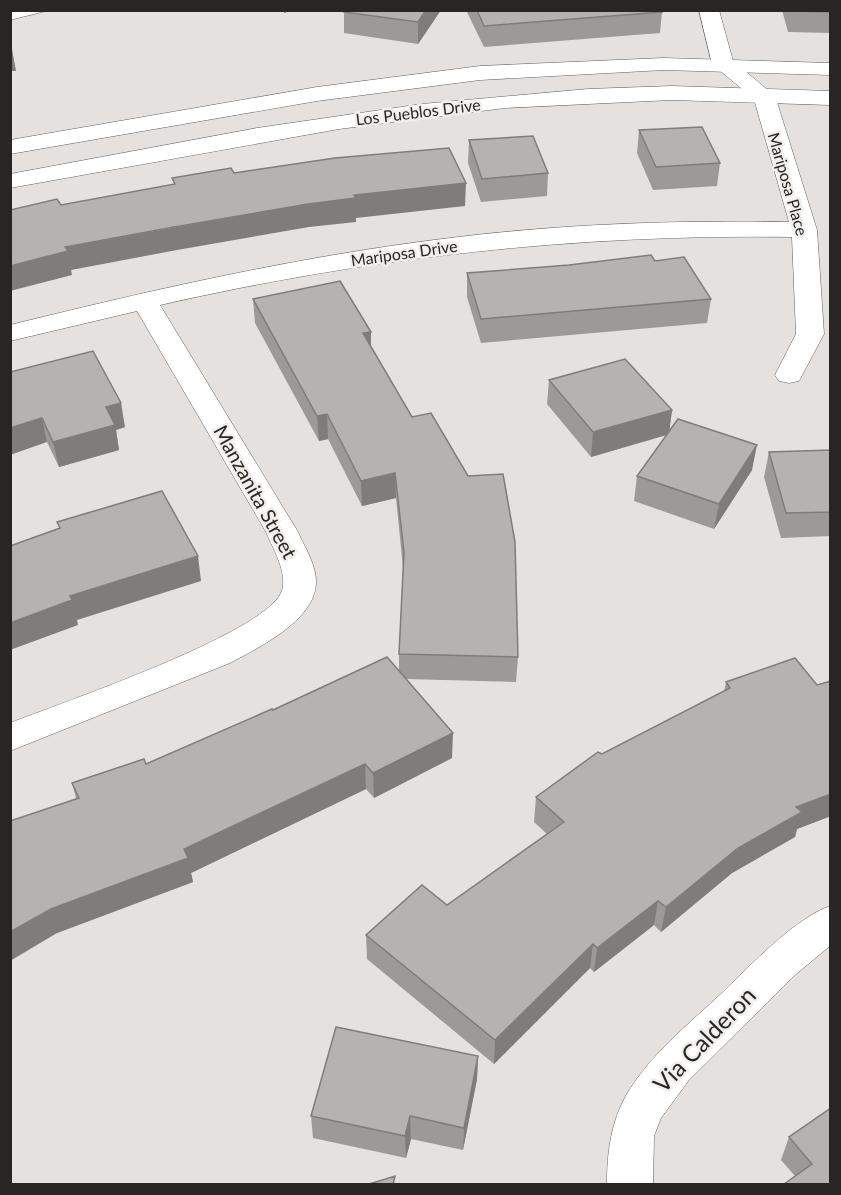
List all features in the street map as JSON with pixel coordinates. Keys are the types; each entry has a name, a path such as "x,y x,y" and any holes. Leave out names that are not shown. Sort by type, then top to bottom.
{"street":[{"path":"709,10 723,64 764,96"},
{"name":"Los Pueblos Drive","path":"10,147 317,94 480,74 723,64 831,69"},
{"name":"Los Pueblos Drive","path":"10,181 334,122 482,104 673,93 831,98"},
{"name":"Mariposa Place","path":"764,96 804,230 810,334 789,375"},
{"name":"Mariposa Drive","path":"10,333 227,282 449,246 536,237 708,228 804,230"},
{"name":"Manzanita Street","path":"10,738 218,654 247,639 280,616 299,590 297,566 282,532 144,300"},
{"name":"Via Calderon","path":"630,1185 632,1136 644,1106 674,1066 781,963 831,923"}],"lane":[{"path":"10,16 44,10"}],"building":[{"path":"345,10 426,10 418,22 344,12"},
{"path":"477,10 661,10 662,12 484,26"},
{"path":"831,10 831,12 791,11"},
{"path":"702,127 720,163 656,167 639,130"},
{"path":"533,136 548,173 482,179 469,140"},
{"path":"449,148 466,183 354,195 356,198 174,227 65,247 68,251 10,266 10,210 57,199 61,205 175,184 172,178 231,168 234,173 335,158"},
{"path":"651,255 655,261 684,257 711,299 481,319 467,273 569,265"},
{"path":"340,281 371,332 363,333 412,417 431,413 468,476 503,474 515,542 518,657 399,654 404,552 395,473 361,481 327,414 317,416 253,299"},
{"path":"93,351 121,403 106,407 115,425 53,442 42,418 10,428 10,372"},
{"path":"625,359 672,410 593,432 549,380"},
{"path":"678,419 757,445 719,504 637,476"},
{"path":"831,450 831,512 786,513 769,452"},
{"path":"162,491 198,556 70,596 72,600 10,623 10,546 60,528 57,522"},
{"path":"387,657 453,733 373,773 365,764 184,849 188,858 51,909 10,932 10,821 79,798 72,783 144,759 146,764 273,710"},
{"path":"795,658 817,685 831,681 831,794 796,807 802,812 738,848 666,907 658,901 597,948 593,944 495,1040 366,935 422,885 447,905 564,822 536,797 598,752 602,754 730,688 726,682"},
{"path":"336,1027 478,1056 464,1128 410,1116 405,1136 311,1116"},
{"path":"831,1108 831,1185 785,1185 812,1164 789,1137"},
{"path":"395,1176 393,1185 366,1185"}]}
